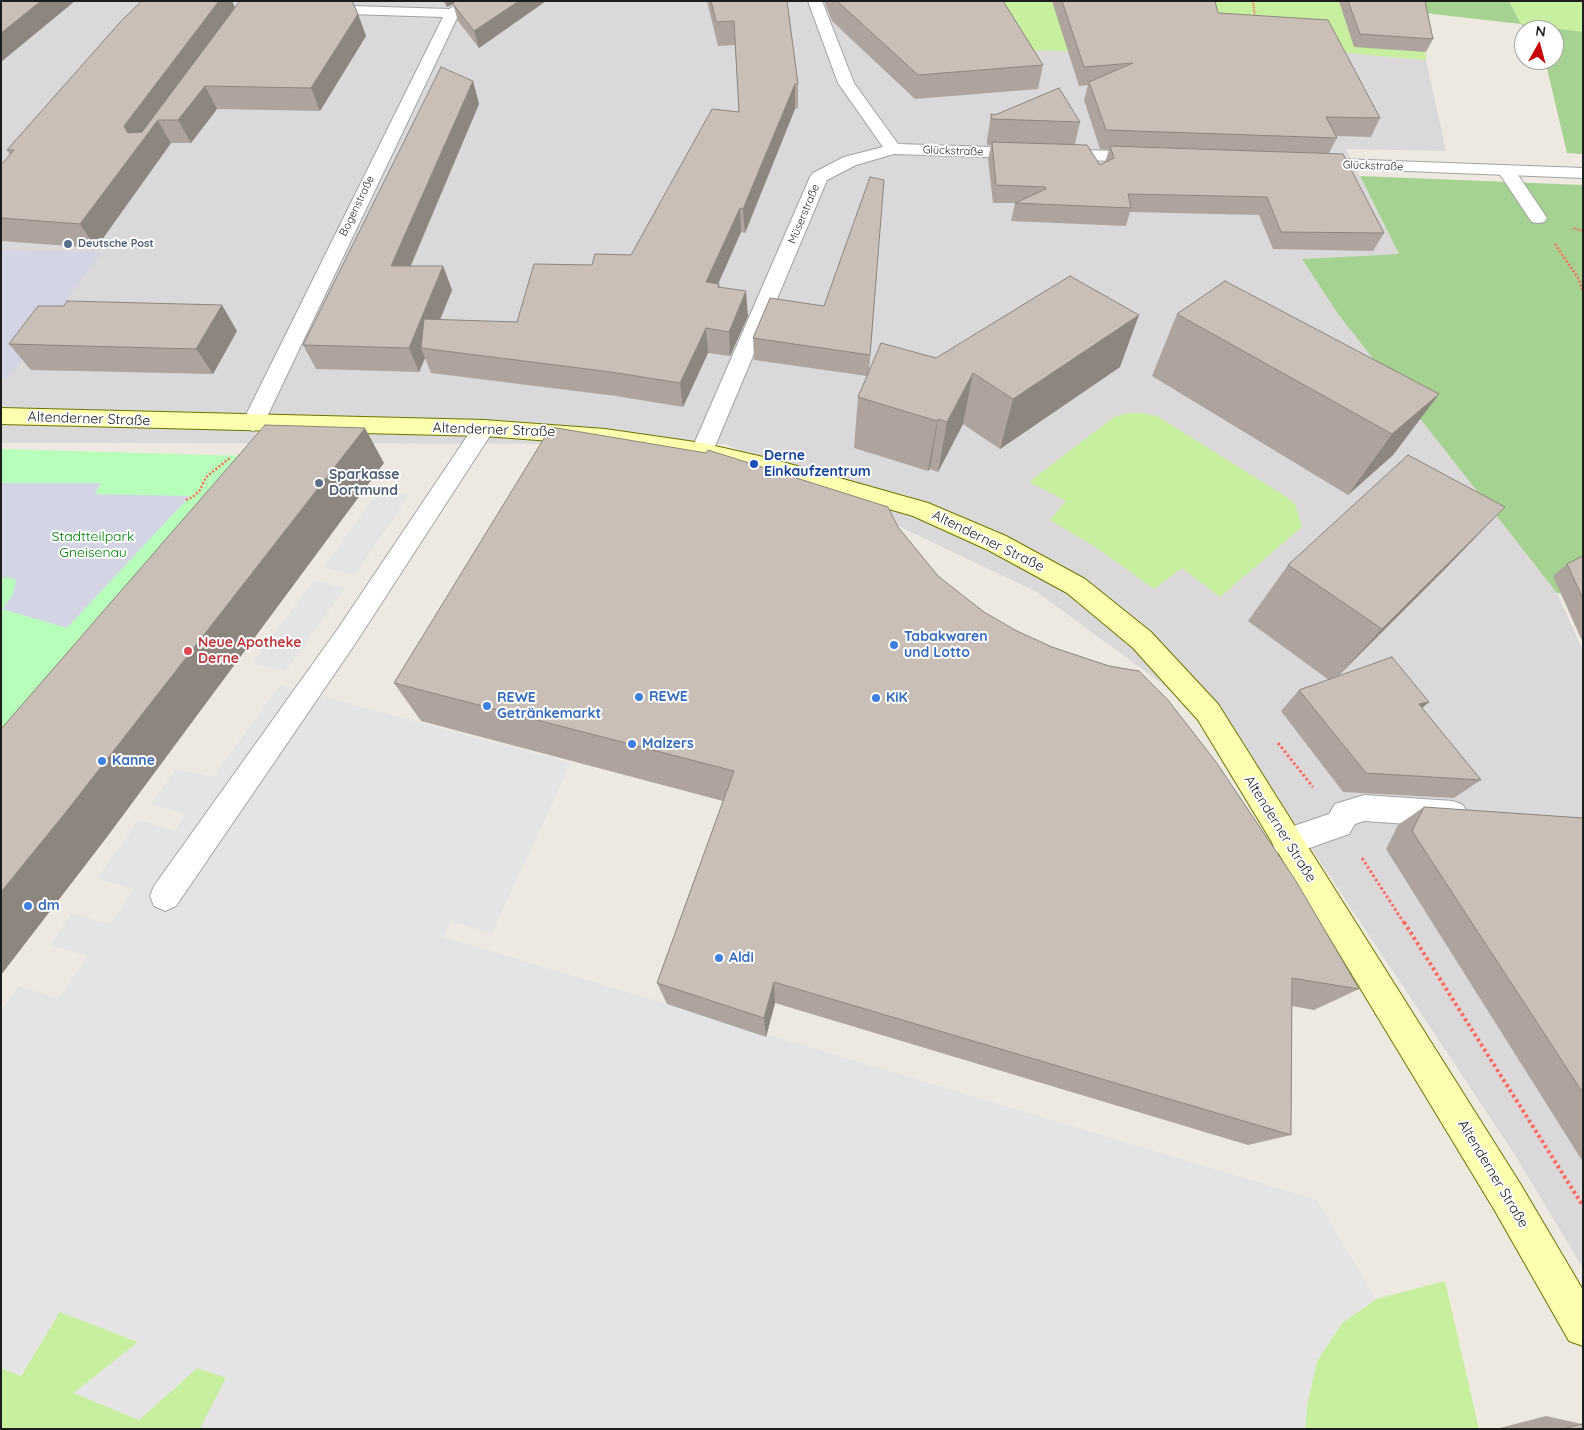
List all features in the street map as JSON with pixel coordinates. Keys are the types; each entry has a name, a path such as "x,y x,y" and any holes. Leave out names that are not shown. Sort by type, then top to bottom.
{"main road":[{"name":"Altenderner Straße","path":"1,416 484,428 605,437 702,451 772,467 920,509 997,543 1076,586 1142,640 1208,712 1508,1198 1583,1328"}],"street":[{"path":"302,9 452,13 474,1"},
{"path":"815,1 846,83 893,149"},
{"name":"Bogenstraße","path":"253,423 452,13"},
{"name":"Glückstraße","path":"893,149 1160,158"},
{"name":"Müserstraße","path":"702,451 819,178 850,161 893,149"},
{"name":"Glückstraße","path":"1294,163 1583,173"},
{"path":"1506,170 1538,218"},
{"path":"165,896 346,637 484,428"},
{"path":"1287,842 1339,824 1345,813 1364,808 1483,816"}],"path":[{"path":"1254,1 1256,20"},
{"path":"1538,218 1578,278 1583,291"},
{"path":"186,500 193,498 200,490 206,477 237,454"},
{"path":"1274,736 1339,824 1403,918 1583,1206"}],"shaded area":[{"path":"1,1 999,1 1255,44 1426,60 1446,151 1346,149 1399,254 1302,259 1338,314 1557,593 1583,651 1583,1268 1513,1152 1240,741 1037,592 726,444 1,443"},
{"path":"1,250 102,252 9,378 1,378"},
{"path":"1,483 101,483 95,494 190,496 67,628 2,609 13,594 16,580 7,577 1,579"},
{"path":"380,489 409,495 355,575 324,567"},
{"path":"314,580 345,588 285,672 253,663"},
{"path":"280,685 571,763 492,933 451,921 444,937 1317,1200 1376,1299 1342,1323 1317,1361 1307,1405 1305,1429 200,1429 226,1378 197,1368 139,1420 74,1393 138,1342 60,1312 21,1376 1,1368 1,1010 19,986 58,999 88,956 50,945 71,914 110,924 134,889 97,878 139,820 175,831 185,814 151,804 176,769 213,777"}],"green space":[{"path":"999,1 1422,1 1426,60 1256,45 1100,52 1029,50"},
{"path":"1422,1 1509,1 1519,20 1514,20 1514,23 1424,13"},
{"path":"1509,1 1583,1 1583,32 1564,30 1564,20 1519,20"},
{"path":"1564,30 1583,32 1583,154 1567,153 1547,70 1564,70"},
{"path":"1360,176 1583,185 1583,597 1557,593 1338,314 1302,259 1399,254"},
{"path":"1128,413 1157,416 1285,496 1295,504 1302,527 1220,597 1182,568 1154,589 1097,548 1050,520 1066,501 1029,482 1114,417"},
{"name":"Stadtteilpark Gneisenau","path":"1,449 285,457 1,800"},
{"path":"1445,1281 1479,1429 1305,1429 1307,1405 1317,1361 1342,1323 1376,1299"},
{"path":"60,1311 138,1342 74,1393 139,1420 198,1367 226,1378 200,1429 1,1429 1,1368 21,1376"}],"building":[{"path":"1,1 41,1 1,33"},
{"path":"142,1 219,1 124,126 128,133 142,132 240,1 352,1 358,14 311,88 205,86 178,120 158,120 80,224 1,218 1,165 14,150 7,150 122,20"},
{"path":"455,1 519,1 474,31 453,4"},
{"path":"711,1 787,1 798,84 795,84 743,209 740,208 706,282 719,284 718,287 746,291 729,332 706,328 680,383 611,372 421,348 424,319 517,322 534,264 592,265 595,254 631,255 712,109 739,112 734,21 716,22"},
{"path":"837,1 1003,1 1043,65 918,75"},
{"path":"1062,1 1215,1 1218,13 1328,20 1380,118 1326,117 1337,138 1106,130 1089,82 1133,63 1084,67"},
{"path":"1348,1 1425,1 1433,39 1360,34"},
{"path":"441,67 473,81 391,266 443,266 409,348 303,345"},
{"path":"1059,88 1080,122 992,119 991,114 995,115"},
{"path":"992,142 1087,145 1100,165 1114,158 1110,146 1343,154 1384,233 1281,232 1267,197 1128,194 1131,208 1015,203 1046,189 1045,187 996,185"},
{"path":"870,177 884,180 870,355 753,338 770,298 824,306"},
{"path":"1070,276 1139,315 1013,399 973,373 947,422 938,419 937,421 858,397 881,343 936,358"},
{"path":"1225,281 1439,394 1392,434 1177,314"},
{"path":"67,301 222,305 196,349 9,344 38,306 64,306"},
{"path":"265,425 365,428 66,812 1,892 1,729"},
{"path":"551,427 706,453 708,450 888,507 898,527 938,576 984,612 1017,631 1052,647 1109,666 1139,671 1168,700 1216,762 1296,881 1359,989 1292,978 1291,1135 774,982 764,1018 657,983 734,771 394,683"},
{"path":"1408,455 1505,507 1382,629 1288,565"},
{"path":"1583,556 1583,599 1567,564"},
{"path":"1392,657 1429,702 1419,704 1481,780 1366,773 1299,690"},
{"path":"1424,807 1583,818 1583,1093 1412,831"},
{"path":"1582,1424 1583,1429 1563,1429"}],"place":[{"name":"Deutsche Post","path":"68,244"},
{"name":"Derne Einkaufzentrum","path":"754,464"},
{"name":"Sparkasse Dortmund","path":"319,483"},
{"name":"Tabakwaren und Lotto","path":"894,645"},
{"name":"Neue Apotheke Derne","path":"188,651"},
{"name":"REWE","path":"639,697"},
{"name":"KiK","path":"876,698"},
{"name":"REWE Getränkemarkt","path":"487,706"},
{"name":"Malzers","path":"632,744"},
{"name":"Kanne","path":"102,761"},
{"name":"dm","path":"28,906"},
{"name":"Aldi","path":"719,958"}]}
